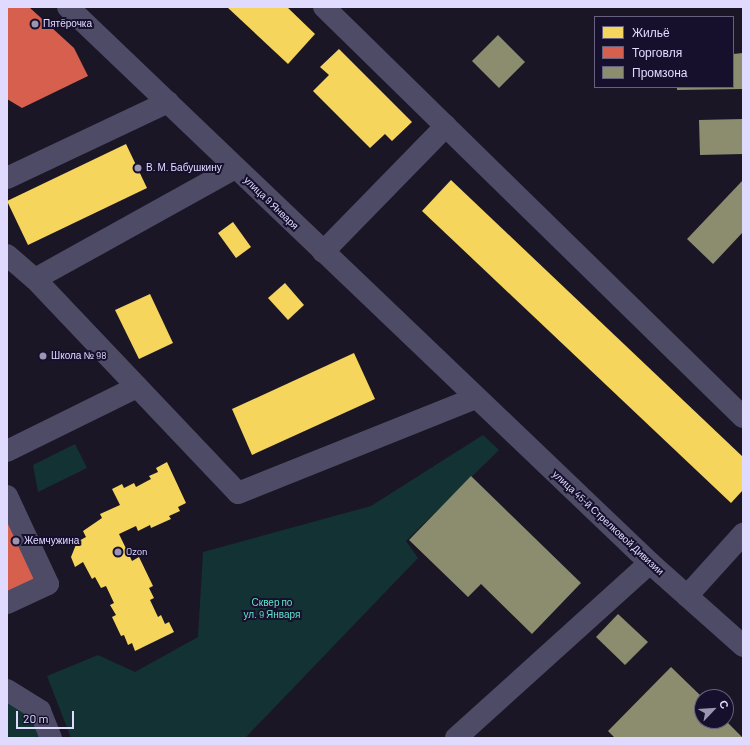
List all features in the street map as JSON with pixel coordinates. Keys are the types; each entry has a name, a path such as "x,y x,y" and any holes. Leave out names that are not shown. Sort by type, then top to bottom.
{"street":[{"name":"улица 9 Января","path":"68,7 475,398"},
{"path":"324,7 743,417"},
{"path":"7,178 168,102"},
{"path":"323,252 446,126"},
{"path":"35,279 235,168"},
{"path":"7,255 35,279 238,493 475,398"},
{"path":"7,451 137,388"},
{"name":"улица 45-й Стрелковой Дивизии","path":"475,398 650,563 743,646"},
{"path":"7,496 48,584 7,603"},
{"path":"687,596 743,534"},
{"path":"456,738 650,563"},
{"path":"7,690 40,711 51,738"}],"green space":[{"name":"Сквер по ул. 9 Января","path":"483,435 499,450 406,541 418,558 245,738 71,738 47,676 98,655 135,672 198,637 203,552 371,506"},
{"path":"75,444 87,468 38,492 33,465"},
{"path":"7,698 30,714 40,738 7,738"}],"building: Жильё":[{"path":"227,7 287,7 315,34 288,64"},
{"path":"339,49 412,122 392,141 385,134 370,148 313,91 329,75 320,67"},
{"path":"126,144 147,188 28,245 7,201"},
{"path":"451,180 743,457 743,490 731,503 422,211"},
{"path":"233,222 251,247 236,258 218,233"},
{"path":"285,283 304,305 288,320 268,298"},
{"path":"150,294 173,343 139,359 115,310"},
{"path":"354,353 375,399 252,455 232,409"},
{"path":"167,462 186,503 178,507 180,511 169,516 171,519 151,528 150,525 138,531 136,526 119,534 132,561 139,557 153,586 149,588 154,598 150,600 158,617 161,615 165,624 169,622 174,632 135,651 132,643 128,645 124,635 121,636 112,617 116,615 110,605 114,603 106,586 101,588 95,577 92,579 83,562 75,567 71,557 77,542 86,537 83,531 102,518 100,514 120,505 112,489 122,484 124,488 134,483 136,487 151,479 149,476 158,472 156,468"}],"building: Торговля":[{"path":"7,7 29,7 74,48 88,76 22,108 7,99"},
{"name":"Жемчужина","path":"7,505 41,576 7,593"}],"building: Промзона":[{"path":"498,35 525,62 499,88 472,61"},
{"path":"743,53 743,89 677,90 677,88 734,88 734,54"},
{"path":"743,119 743,154 700,155 699,120"},
{"path":"743,180 743,232 713,264 687,239"},
{"path":"471,476 581,583 532,634 481,584 468,597 409,540"},
{"path":"618,614 648,642 625,665 596,637"},
{"path":"671,667 694,689 694,729 734,729 743,738 615,738 608,731"}],"place":[{"name":"Пятёрочка","path":"35,24"},
{"name":"В. М. Бабушкину","path":"138,168"},
{"name":"Школа № 98","path":"43,356"},
{"name":"Жемчужина","path":"16,541"},
{"name":"Ozon","path":"118,552"}]}
